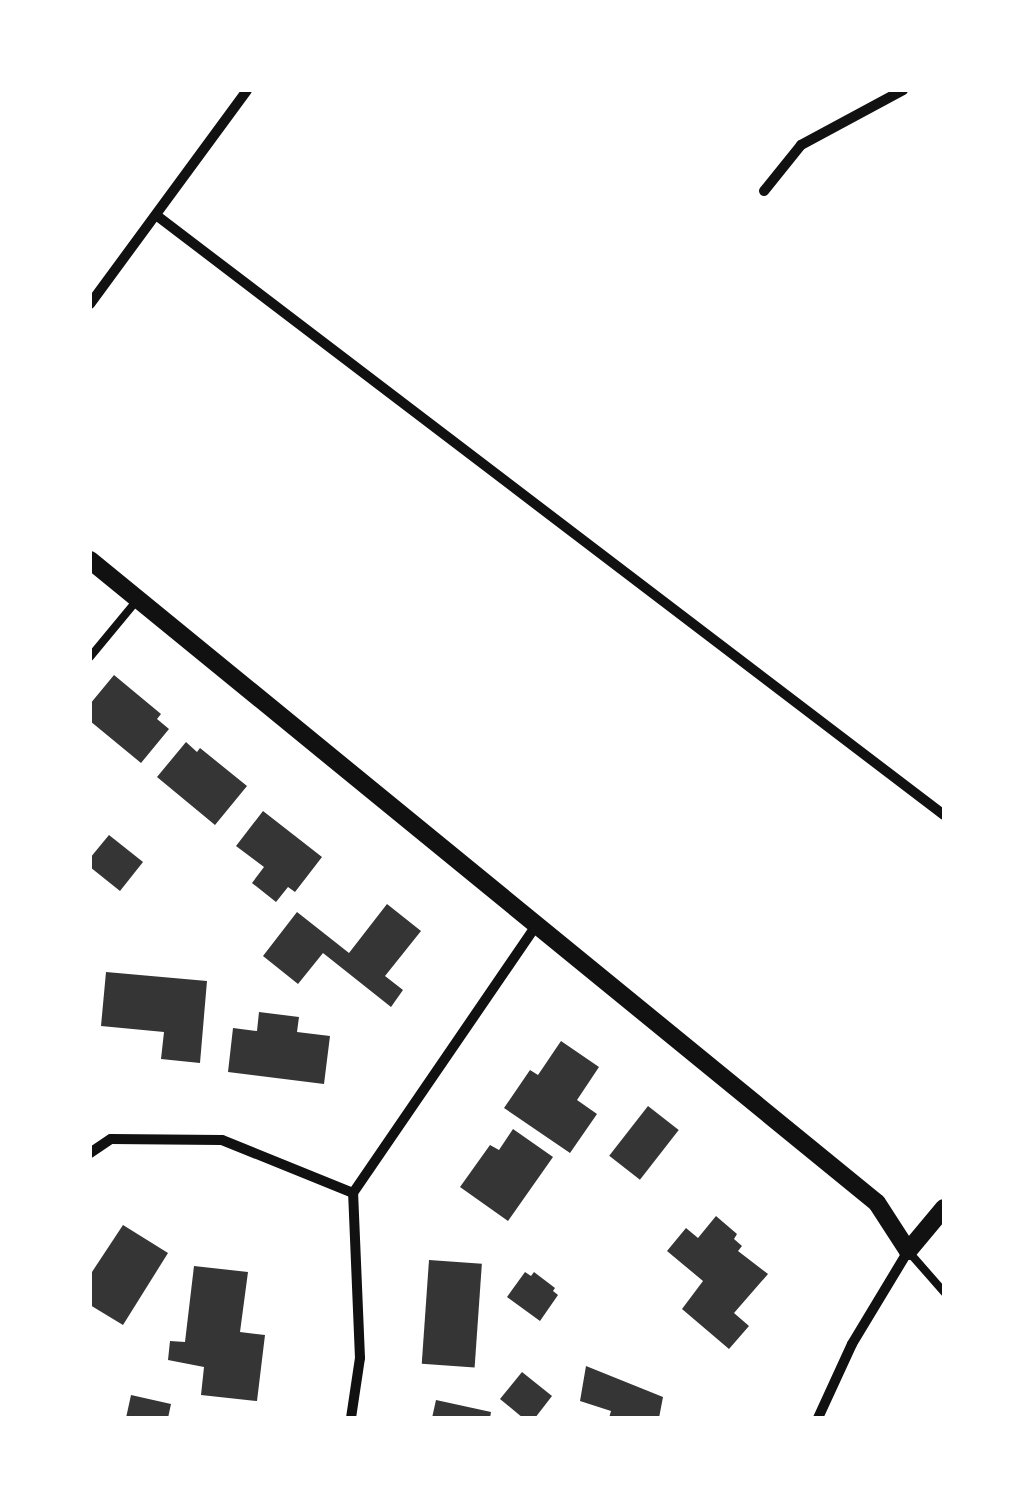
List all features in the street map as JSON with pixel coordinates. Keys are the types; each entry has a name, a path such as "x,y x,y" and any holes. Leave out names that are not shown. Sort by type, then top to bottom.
{"street":[{"path":"90,304 247,90"},
{"path":"764,191 801,146 903,90"},
{"path":"156,215 944,815"},
{"path":"90,560 877,1203 908,1252"},
{"path":"352,1418 360,1358 353,1193 538,923"},
{"path":"90,1153 111,1140 222,1140 353,1193"},
{"path":"818,1418 852,1344 908,1252 944,1208"}],"lane":[{"path":"90,658 138,599"},
{"path":"908,1252 944,1292"}],"building":[{"path":"114,675 161,714 157,719 169,729 141,763 90,721 90,704"},
{"path":"186,742 197,752 200,748 247,786 215,825 157,777"},
{"path":"263,811 322,857 295,892 288,887 276,902 252,883 264,867 236,846"},
{"path":"109,835 143,862 120,891 90,867 90,858"},
{"path":"387,904 421,931 385,976 403,990 391,1007 323,953 298,984 263,956 297,912 349,953"},
{"path":"106,972 207,981 200,1063 161,1059 164,1032 101,1026"},
{"path":"259,1012 299,1017 297,1032 330,1036 324,1084 228,1072 233,1028 257,1031"},
{"path":"561,1041 599,1067 577,1100 597,1114 570,1153 504,1108 530,1070 538,1075"},
{"path":"648,1106 679,1130 640,1180 609,1156"},
{"path":"513,1129 553,1157 508,1221 460,1187 490,1145 499,1150"},
{"path":"716,1216 737,1234 734,1239 742,1246 738,1251 768,1274 734,1313 749,1326 729,1349 682,1309 703,1281 667,1251 686,1228 698,1238"},
{"path":"123,1225 168,1253 123,1325 90,1305 90,1275"},
{"path":"429,1260 482,1264 475,1367 422,1364"},
{"path":"194,1266 248,1272 240,1332 265,1335 257,1401 201,1395 204,1367 168,1360 170,1341 185,1342"},
{"path":"525,1272 531,1276 534,1272 558,1295 540,1321 507,1297"},
{"path":"586,1366 663,1397 659,1418 609,1418 611,1411 580,1401"},
{"path":"522,1372 552,1396 535,1418 523,1418 500,1399"},
{"path":"131,1395 171,1404 168,1418 126,1418"},
{"path":"436,1400 491,1412 490,1418 432,1418"}]}
